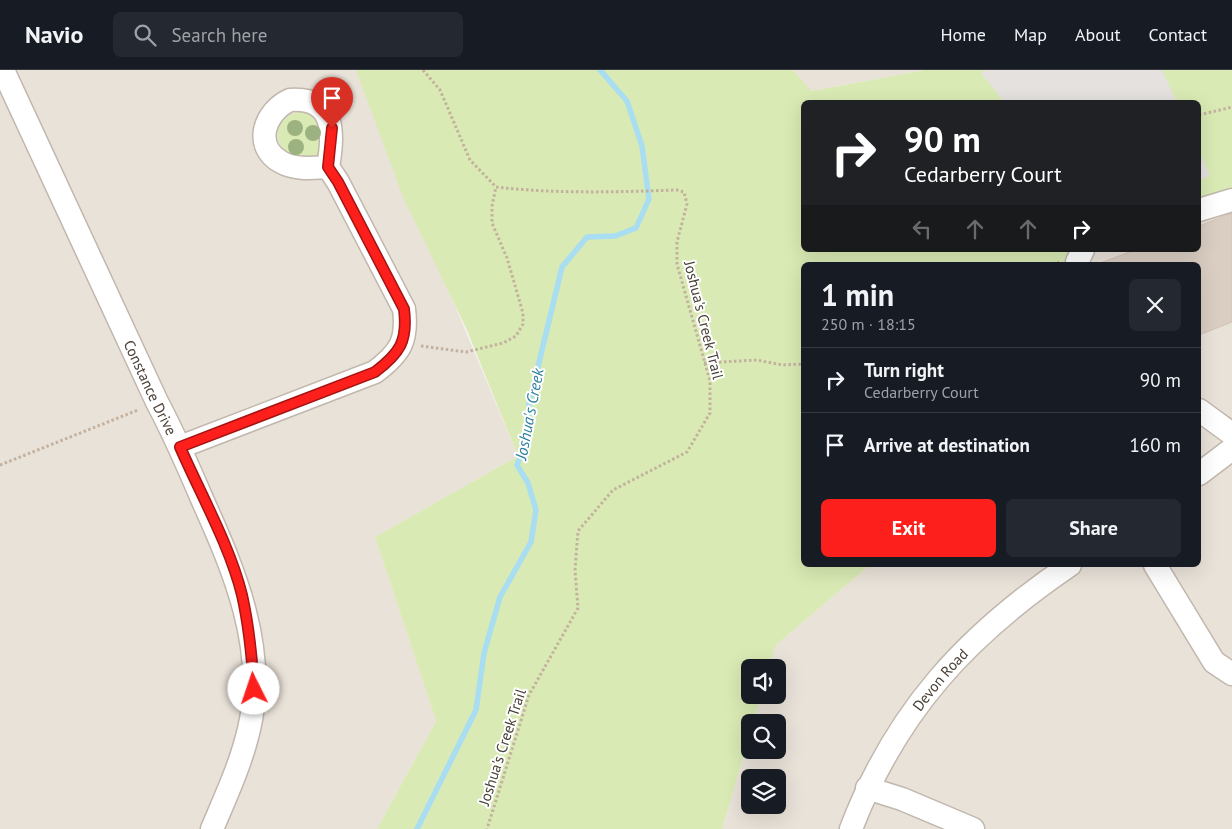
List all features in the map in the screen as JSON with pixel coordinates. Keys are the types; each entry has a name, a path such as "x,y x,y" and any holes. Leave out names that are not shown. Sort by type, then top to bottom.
{"street":[{"name":"Constance Drive","path":"3,70 157,402 180,447 228,554 241,594 252,647 254,689 250,728 238,770 212,829"},
{"path":"180,447 375,372 391,360 403,342 406,328 404,309 338,182 328,167"},
{"path":"1201,209 1232,200"},
{"path":"1201,411 1232,434"},
{"path":"1201,472 1232,449"},
{"name":"Devon Road","path":"851,829 867,788 900,729 932,686 970,642 1024,596 1067,567"},
{"path":"1156,567 1214,662 1232,674"},
{"path":"867,788 902,799 973,829"}],"path":[{"path":"403,342 466,352 503,343 516,336 523,324 523,313 507,258 492,223 492,206 496,188 470,160 440,90 423,70"},
{"path":"1201,115 1232,107"},
{"name":"Joshua's Creek Trail","path":"488,829 529,696 578,608 576,570 578,531 613,490 687,452 710,413 710,381 677,264 677,242 687,204 684,192 677,190 630,192 496,188"},
{"path":"704,363 758,360 782,365 801,364"},
{"path":"0,466 157,402"}],"shaded area":[{"path":"0,70 356,70 518,456 375,537 436,721 377,829 0,829"},
{"path":"793,70 925,70 810,91"},
{"path":"986,70 1162,70 1176,100 1002,100 981,73"},
{"path":"1232,70 1232,829 722,829 743,759 786,759 786,714 755,714 758,704 786,704 786,659 772,659 776,645 868,567 1201,567 1201,262 1070,262 1072,252 1201,252 1201,100"},
{"path":"1201,156 1210,176 1201,179"}],"green space":[{"path":"356,70 793,70 811,91 925,70 1232,70 1232,193 1201,201 1201,100 801,100 801,252 1072,252 1070,262 801,262 801,567 868,567 776,645 772,659 741,659 741,704 758,704 755,714 741,714 741,759 743,759 722,829 377,829 436,721 375,537 518,456 467,330 403,197"},
{"path":"297,112 306,113 317,120 320,133 320,147 319,155 316,157 292,154 281,146 278,134 279,129 286,118"}],"building":[{"path":"1232,213 1232,322 1201,334 1201,262 1103,262 1130,252 1201,252 1201,225"}],"waterway":[{"name":"Joshua's Creek","path":"417,829 476,710 484,653 500,597 531,542 536,510 528,483 517,465 528,435 529,404 562,267 587,237 615,236 636,228 649,199 642,146 627,101 600,70"}],"route":[{"path":"254,689 252,647 241,594 228,554 180,447 375,372 391,360 403,342 406,328 404,309 338,182 328,167 332,128"}]}
